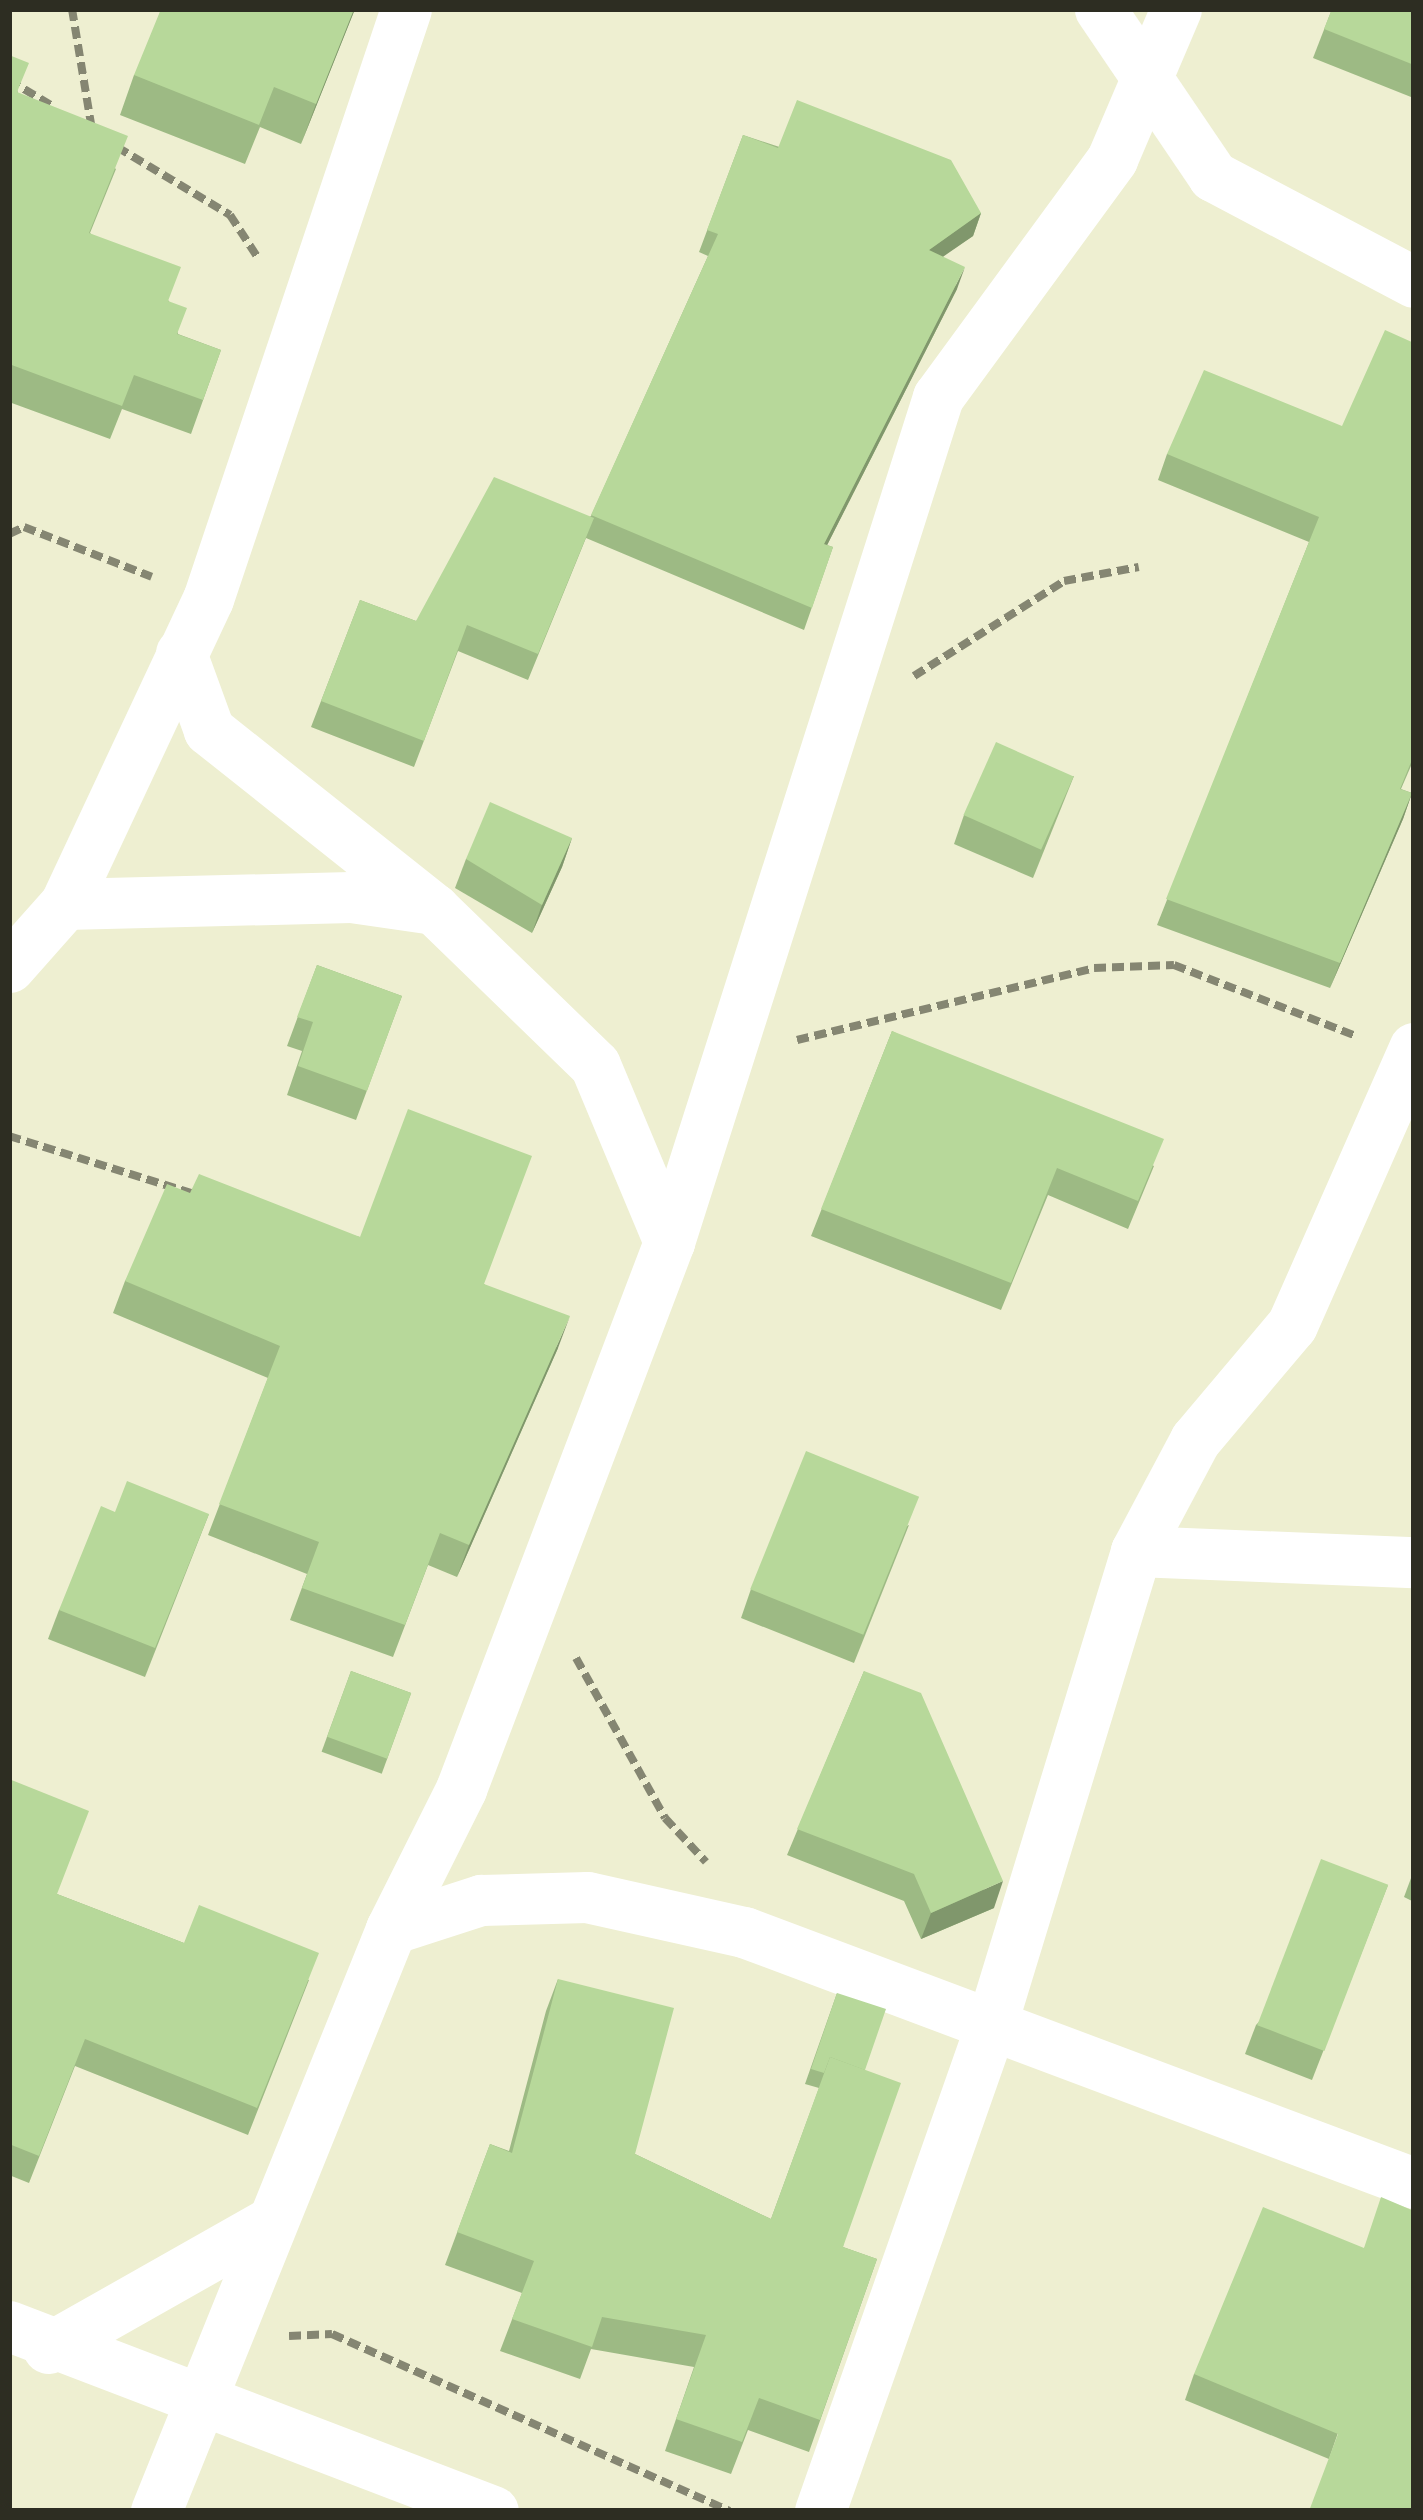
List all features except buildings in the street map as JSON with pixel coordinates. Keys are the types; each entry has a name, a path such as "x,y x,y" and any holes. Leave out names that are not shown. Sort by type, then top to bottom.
{"street":[{"path":"9,967 65,904 208,599 406,9"},
{"path":"1100,9 1213,176 1414,282"},
{"path":"156,2511 194,2400 391,1929 461,1789 669,1242 938,398 1112,159 1176,9"},
{"path":"181,653 209,730 434,909 595,1065 669,1242"},
{"path":"65,904 351,897 434,909"},
{"path":"820,2511 993,2020 1136,1551 1195,1440 1292,1325 1412,1052"},
{"path":"1136,1551 1414,1562"},
{"path":"391,1929 481,1900 587,1897 784,1947 993,2020 1414,2183"},
{"path":"28,2337 268,2223"},
{"path":"28,2337 493,2511"}],"path":[{"path":"72,9 92,132"},
{"path":"9,80 230,215 299,323"},
{"path":"9,534 24,526 208,599"},
{"path":"837,712 944,662 1064,581 1138,567"},
{"path":"727,1058 1094,968 1174,965 1412,1052"},
{"path":"9,1136 218,1203"},
{"path":"537,1588 665,1818 784,1947"},
{"path":"220,2339 332,2334 730,2511"}]}
